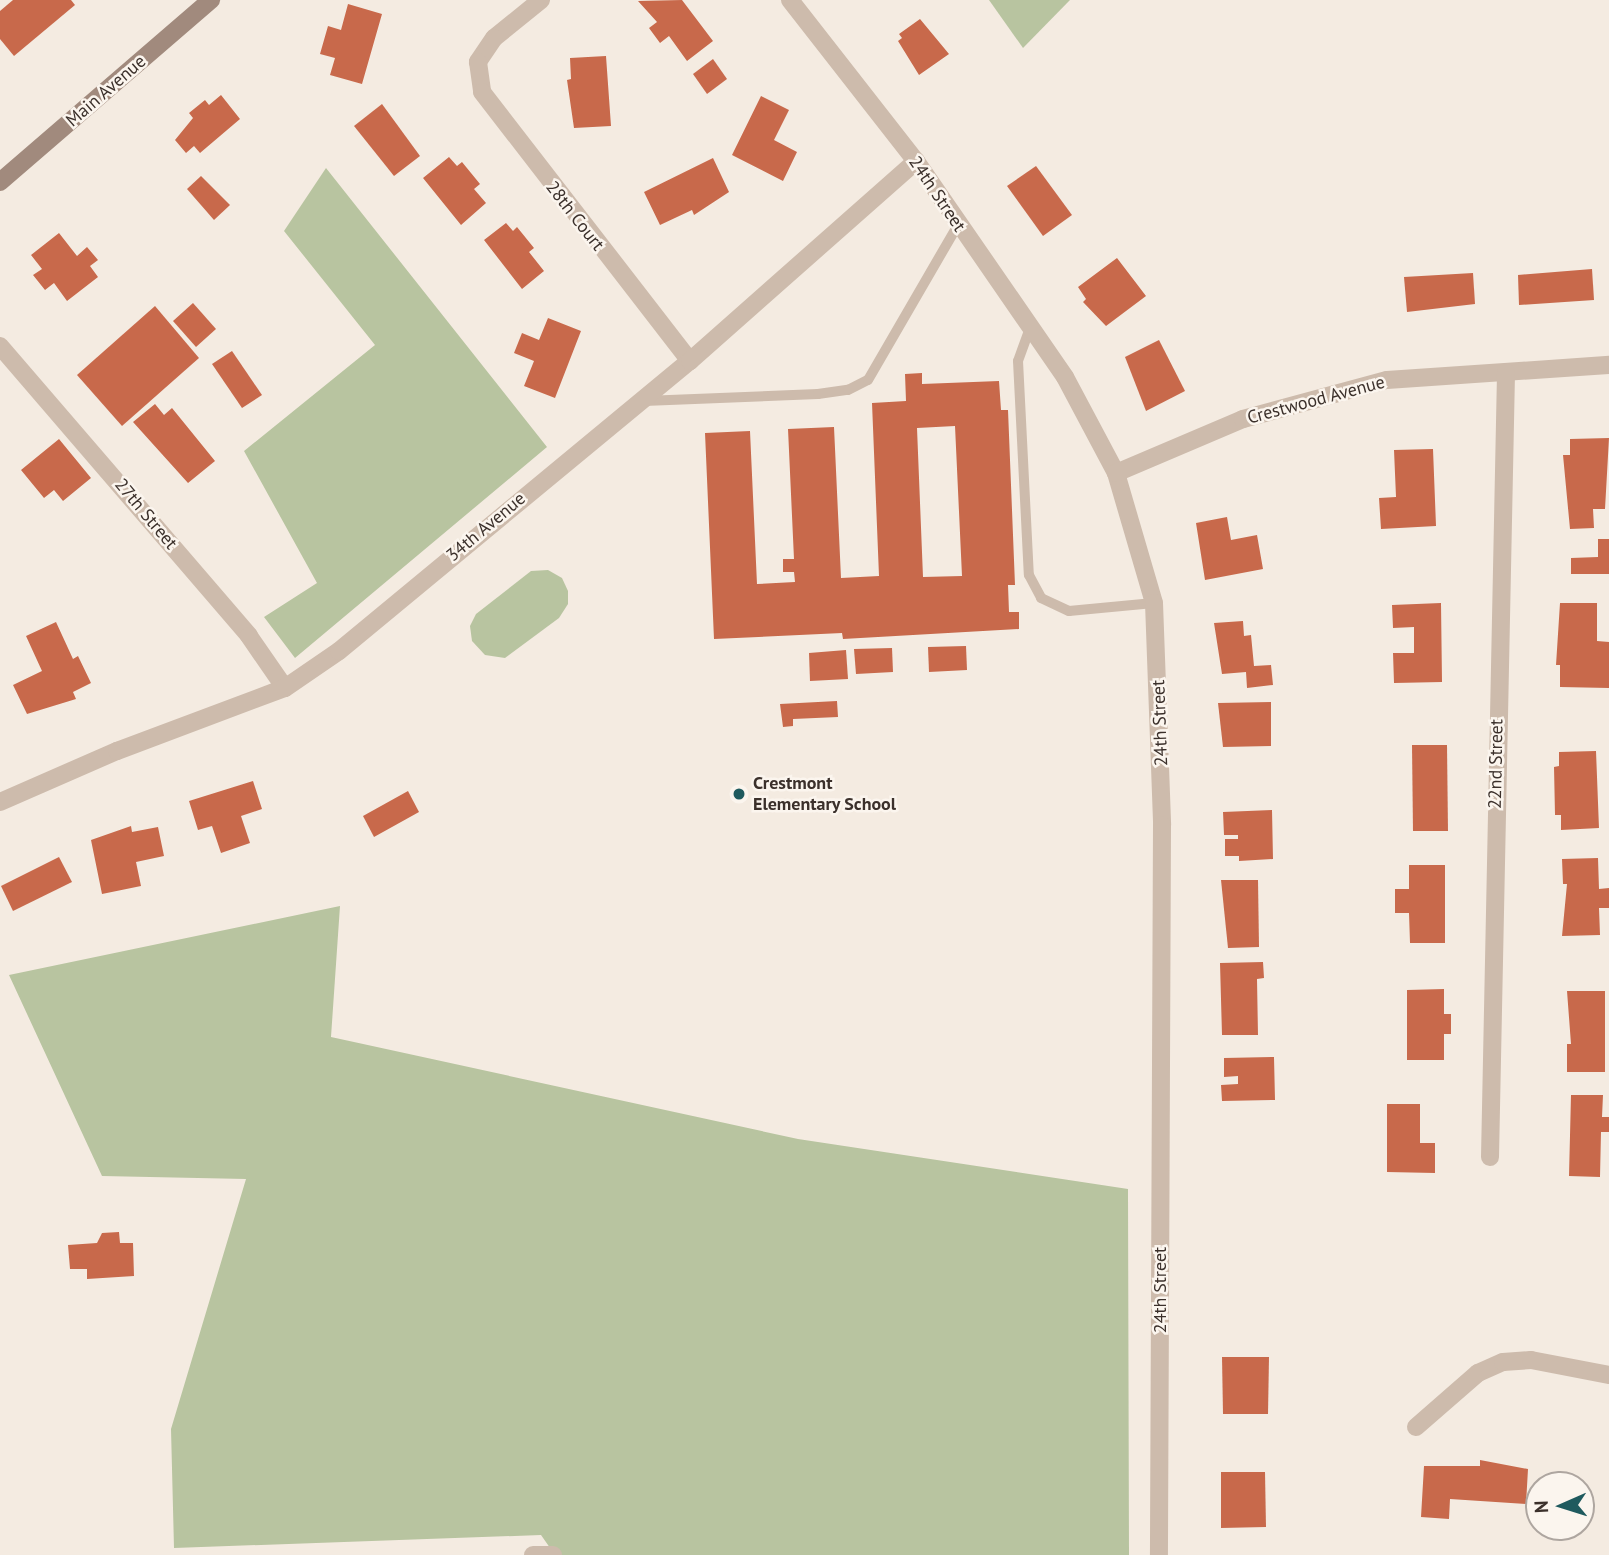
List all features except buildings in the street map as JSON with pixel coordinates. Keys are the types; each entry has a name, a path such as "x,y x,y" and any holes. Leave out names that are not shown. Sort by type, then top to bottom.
{"main road":[{"name":"Main Avenue","path":"0,182 211,0"}],"street":[{"name":"28th Court","path":"541,0 494,38 478,62 482,93 499,120 690,361"},
{"name":"24th Street","path":"790,0 916,161 1065,377 1116,473 1154,603 1162,825 1159,1555"},
{"name":"34th Avenue","path":"0,802 117,751 285,688 339,651 690,361 916,161"},
{"name":"27th Street","path":"0,346 240,625 285,688"},
{"name":"Crestwood Avenue","path":"1116,473 1243,419 1303,400 1387,380 1609,365"},
{"name":"22nd Street","path":"1490,1157 1506,372"},
{"path":"1416,1427 1478,1373 1503,1362 1531,1360 1609,1375"},
{"path":"533,1555 553,1555"}],"lane":[{"path":"640,401 818,394 848,390 868,380 958,225"},
{"path":"1030,328 1018,361 1029,575 1041,598 1069,611 1154,603"}],"green space":[{"path":"989,0 1070,0 1023,48"},
{"path":"326,168 547,447 295,658 264,617 317,583 244,451 375,345 284,231"},
{"path":"548,570 562,578 568,591 568,604 559,618 505,658 485,655 472,641 470,626 476,614 531,571"},
{"path":"340,906 331,1037 798,1139 1128,1189 1129,1555 555,1555 541,1535 174,1548 171,1429 246,1179 102,1176 9,975"}],"place":[{"name":"Crestmont Elementary School","path":"739,794"}]}
